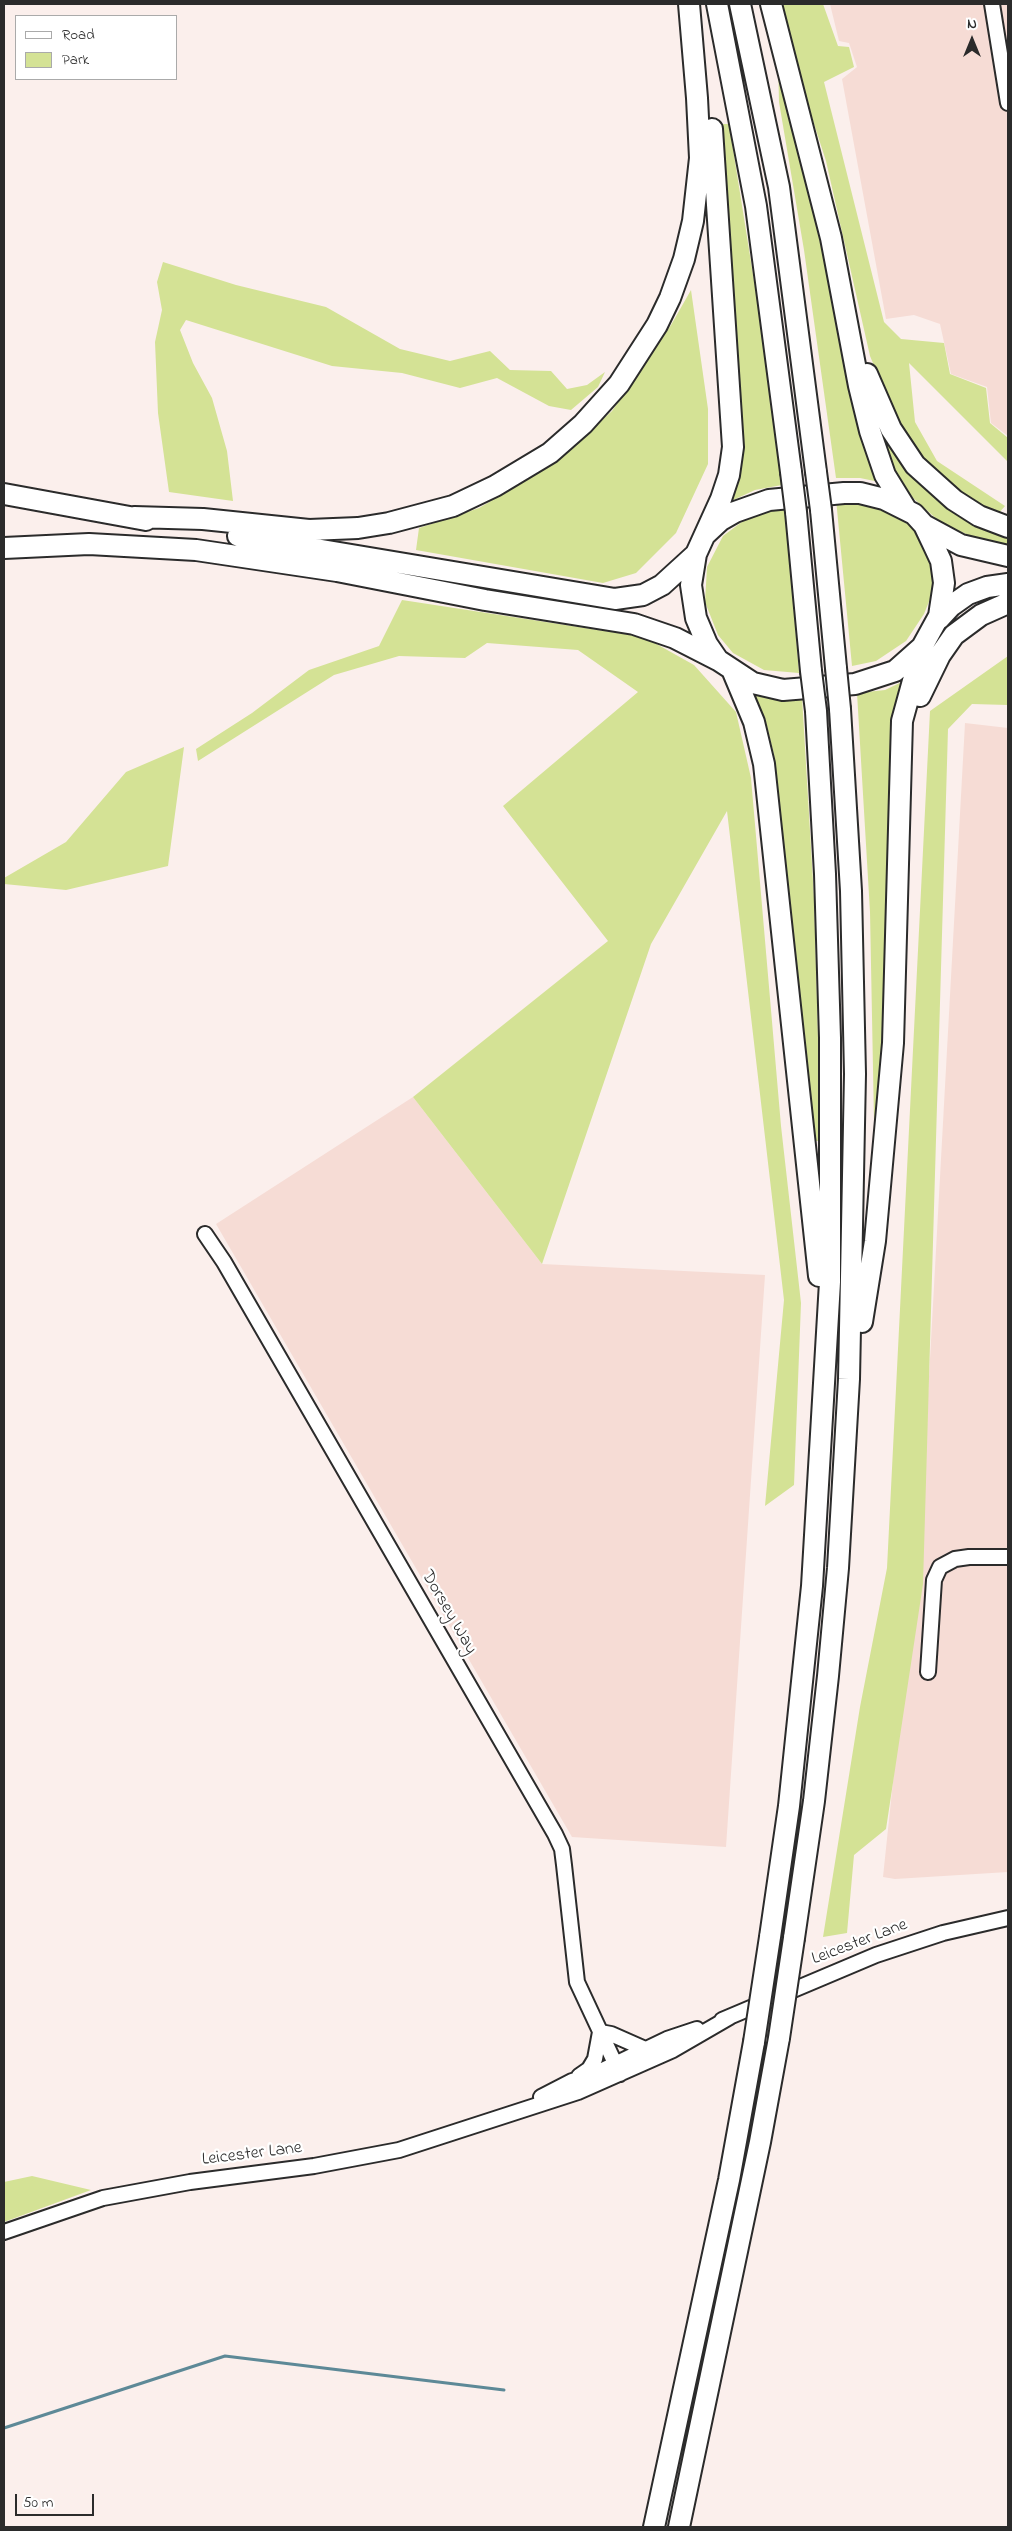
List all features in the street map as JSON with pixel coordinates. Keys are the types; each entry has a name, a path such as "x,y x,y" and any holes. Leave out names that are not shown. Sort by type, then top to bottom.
{"highway":[{"path":"134,518 203,518 309,530 358,528 389,524 453,506 494,486 550,453 583,424 619,384 657,325 670,298 684,259 693,221 700,158 698,98 689,4"},
{"path":"700,4 710,106 733,430 728,475 706,534 696,554 691,578 694,609 703,636 726,666 759,737 765,773 820,1279 821,1425"},
{"path":"654,2527 729,2180 754,2042 789,1806 812,1586 830,1282 831,1074 826,874 816,711 796,512 756,206 717,4"},
{"path":"679,2527 760,2142 779,2038 811,1819 828,1676 848,1411 854,1233 855,1074 851,891 840,709 821,510 779,188 740,4"},
{"path":"763,4 792,83"},
{"path":"771,4 831,238 852,340 859,386 870,431 886,475 906,509 924,525 961,545 1008,556"},
{"path":"852,340 890,429 915,465 940,490 959,504 979,516 1008,527"},
{"path":"706,534 721,520 744,508 761,502 798,496 860,493 876,496 906,509"},
{"path":"4,494 387,562 615,599 643,595 662,585 696,554"},
{"path":"848,1411 875,1241 888,1116 901,814 902,721 922,646 942,607 944,583 941,561 924,525"},
{"path":"4,548 89,544 162,547 289,563 485,600 634,624 663,633 726,666 753,683 783,690 855,684 895,671 922,646"},
{"path":"934,624 951,606 968,594 987,587 1008,584"},
{"path":"901,814 914,717 933,667 950,640 966,625 991,609 1008,603"}],"street":[{"path":"992,4 1008,103"},
{"name":"Dorsey Way","path":"205,1234 224,1262 555,1834 562,1849 574,1970 582,1994 618,2069"},
{"path":"928,1672 934,1580 940,1566 969,1556 1008,1557"},
{"name":"Leicester Lane","path":"4,2232 103,2198 190,2182 314,2166 399,2150 578,2092 618,2069 645,2050 730,2017 876,1955 950,1931 1008,1918"},
{"name":"Leicester Lane","path":"504,2115 572,2081 618,2069 673,2050 730,2017"},
{"path":"572,2081 589,2069 595,2059 600,2032 645,2050"}],"shaded area":[{"path":"830,4 1008,4 1008,436 991,423 987,387 951,374 940,324 914,315 886,319 842,79 857,67 849,43 839,41"},
{"path":"965,723 1008,728 1008,1872 895,1879 883,1877 922,1504"},
{"path":"413,1097 542,1264 765,1275 726,1847 572,1837 216,1224"}],"green space":[{"path":"778,4 823,4 838,46 849,47 854,67 824,82 884,322 901,339 944,343 950,374 986,388 990,423 1008,438 1008,462 909,363 915,422 937,461 1005,506 998,514 953,489 918,453 892,409 870,356 826,161 790,50"},
{"path":"778,61 884,483 860,478 836,478 804,250 779,102"},
{"path":"718,124 729,124 759,312 782,485 755,490 729,502"},
{"path":"163,262 236,285 326,307 400,349 450,361 490,351 510,370 551,371 567,389 587,385 605,372 598,387 571,410 549,406 497,378 460,388 402,373 332,366 186,320 180,330 193,363 212,398 227,451 233,501 169,492 158,413 155,342 162,310 157,282"},
{"path":"691,290 708,409 708,464 676,533 636,573 603,583 416,550 419,528 479,508 552,465 612,411 671,325"},
{"path":"883,437 909,473 931,494 963,517 1008,536 1008,545 973,537 940,522 913,498 895,469"},
{"path":"859,498 910,522 929,550 936,584 924,614 906,641 876,661 852,666 836,499"},
{"path":"784,506 799,673 764,670 733,653 718,635 705,602 707,567 723,536 751,515"},
{"path":"402,600 644,637 694,665 736,712 751,778 781,1126 801,1303 794,1485 765,1506 784,1300 727,811 651,944 542,1264 413,1097 608,941 503,806 638,692 578,650 487,643 465,658 399,656 334,675 198,761 196,749 252,713 309,670 379,646"},
{"path":"1008,656 1008,705 972,704 948,729 923,1584 886,1829 854,1855 847,1933 823,1937 860,1707 887,1568 930,711"},
{"path":"908,679 880,1121 874,1121 870,912 857,693 885,690"},
{"path":"752,690 802,697 814,898 821,1141 815,1141 774,755 765,718"},
{"path":"184,747 168,866 66,890 4,884 4,878 66,842 126,772"},
{"path":"32,2176 91,2190 4,2222 4,2182"}],"waterway":[{"path":"4,2428 225,2356 504,2390"}]}
